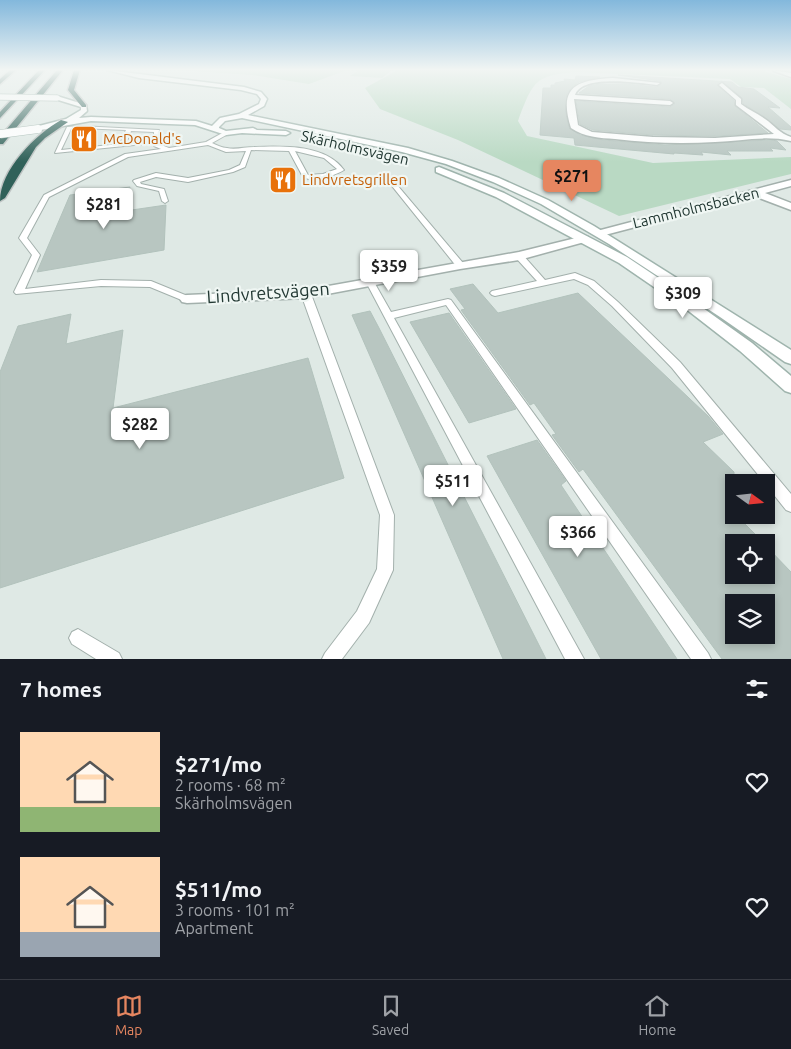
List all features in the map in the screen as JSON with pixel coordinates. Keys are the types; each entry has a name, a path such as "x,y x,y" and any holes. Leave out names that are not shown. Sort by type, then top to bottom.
{"highway":[{"path":"0,116 14,101"},
{"path":"0,142 34,101"},
{"path":"80,101 84,106"},
{"path":"0,198 35,140 49,129 64,122"}],"street":[{"path":"66,101 93,109"},
{"path":"214,119 240,117 262,105 263,101"},
{"path":"572,101 574,126 581,131 592,134 675,141 729,139 756,135 780,135 791,138"},
{"path":"646,101 670,102"},
{"path":"739,101 738,104 745,110 761,119 780,135"},
{"path":"0,134 38,129 64,122 80,115 84,111 84,106"},
{"path":"103,111 206,119"},
{"name":"Skärholmsvägen","path":"240,117 265,118 287,127 378,143 472,170 530,195 601,233 757,333 791,358"},
{"path":"216,129 215,126 218,123 231,118"},
{"path":"245,132 263,127 267,122 265,118"},
{"path":"64,122 91,119 187,123 226,133"},
{"name":"Skärholmsvägen","path":"226,133 278,132 318,137 363,147 426,165 500,195 623,260 691,306 746,347 791,386"},
{"name":"Lammholmsbacken","path":"584,239 791,183"},
{"path":"756,193 791,207"},
{"name":"Lindvretsvägen","path":"188,299 306,294 460,265 519,256 584,239"}],"lane":[{"path":"156,141 57,152 69,128 79,126 157,131 156,145 168,150"},
{"path":"122,145 128,129"},
{"path":"188,299 151,284 101,284 19,292 36,255 23,238 46,196 127,155 208,144 226,133"},
{"path":"208,144 226,150 291,149 320,155 336,162 341,170 324,176 306,177 291,149"},
{"path":"165,201 162,190 139,185 136,181 156,175 174,176 188,180 231,171 243,166 250,149"},
{"path":"390,180 460,265"},
{"path":"519,256 542,282"},
{"path":"495,293 575,276 591,283 616,304 676,365 791,505"},
{"path":"370,282 575,659"},
{"path":"306,294 387,516 385,570 364,617 331,659"},
{"path":"388,316 448,302 702,659"},
{"path":"78,638 113,659"}],"green space":[{"path":"374,101 526,101 518,121 527,136 653,163 791,157 791,174 619,216 458,140 380,109"},
{"path":"780,101 791,101 791,109"}],"building":[{"path":"542,101 567,101 566,114 569,128 580,135 603,140 665,145 772,140 777,141 786,150 770,148 773,151 727,151 731,155 701,152 703,155 674,154 575,145 574,138 540,135"},
{"path":"576,101 670,107 675,104 672,101 734,101 735,106 768,133 715,136 653,135 593,130 580,124"},
{"path":"743,101 770,101 780,108 768,107 791,127 791,130 780,129 743,103"},
{"path":"130,187 125,211 166,205 164,250 37,272 70,195"},
{"path":"473,284 498,313 578,293 708,416 723,434 703,442 734,472 734,474 725,474 725,524 745,524 755,534 725,534 725,584 775,584 775,555 791,572 791,659 722,659 583,469 579,472 552,435 556,434 534,403 530,405 461,310 465,309 450,289"},
{"path":"370,311 546,659 503,659 352,315"},
{"path":"449,313 516,409 469,423 410,322"},
{"path":"71,314 66,344 123,330 113,408 308,358 344,478 0,588 0,372 18,326"},
{"path":"537,440 566,481 561,485 677,659 601,659 487,456"}],"place":[{"name":"McDonald's","path":"84,139"},
{"name":"Lindvretsgrillen","path":"283,180"}]}
